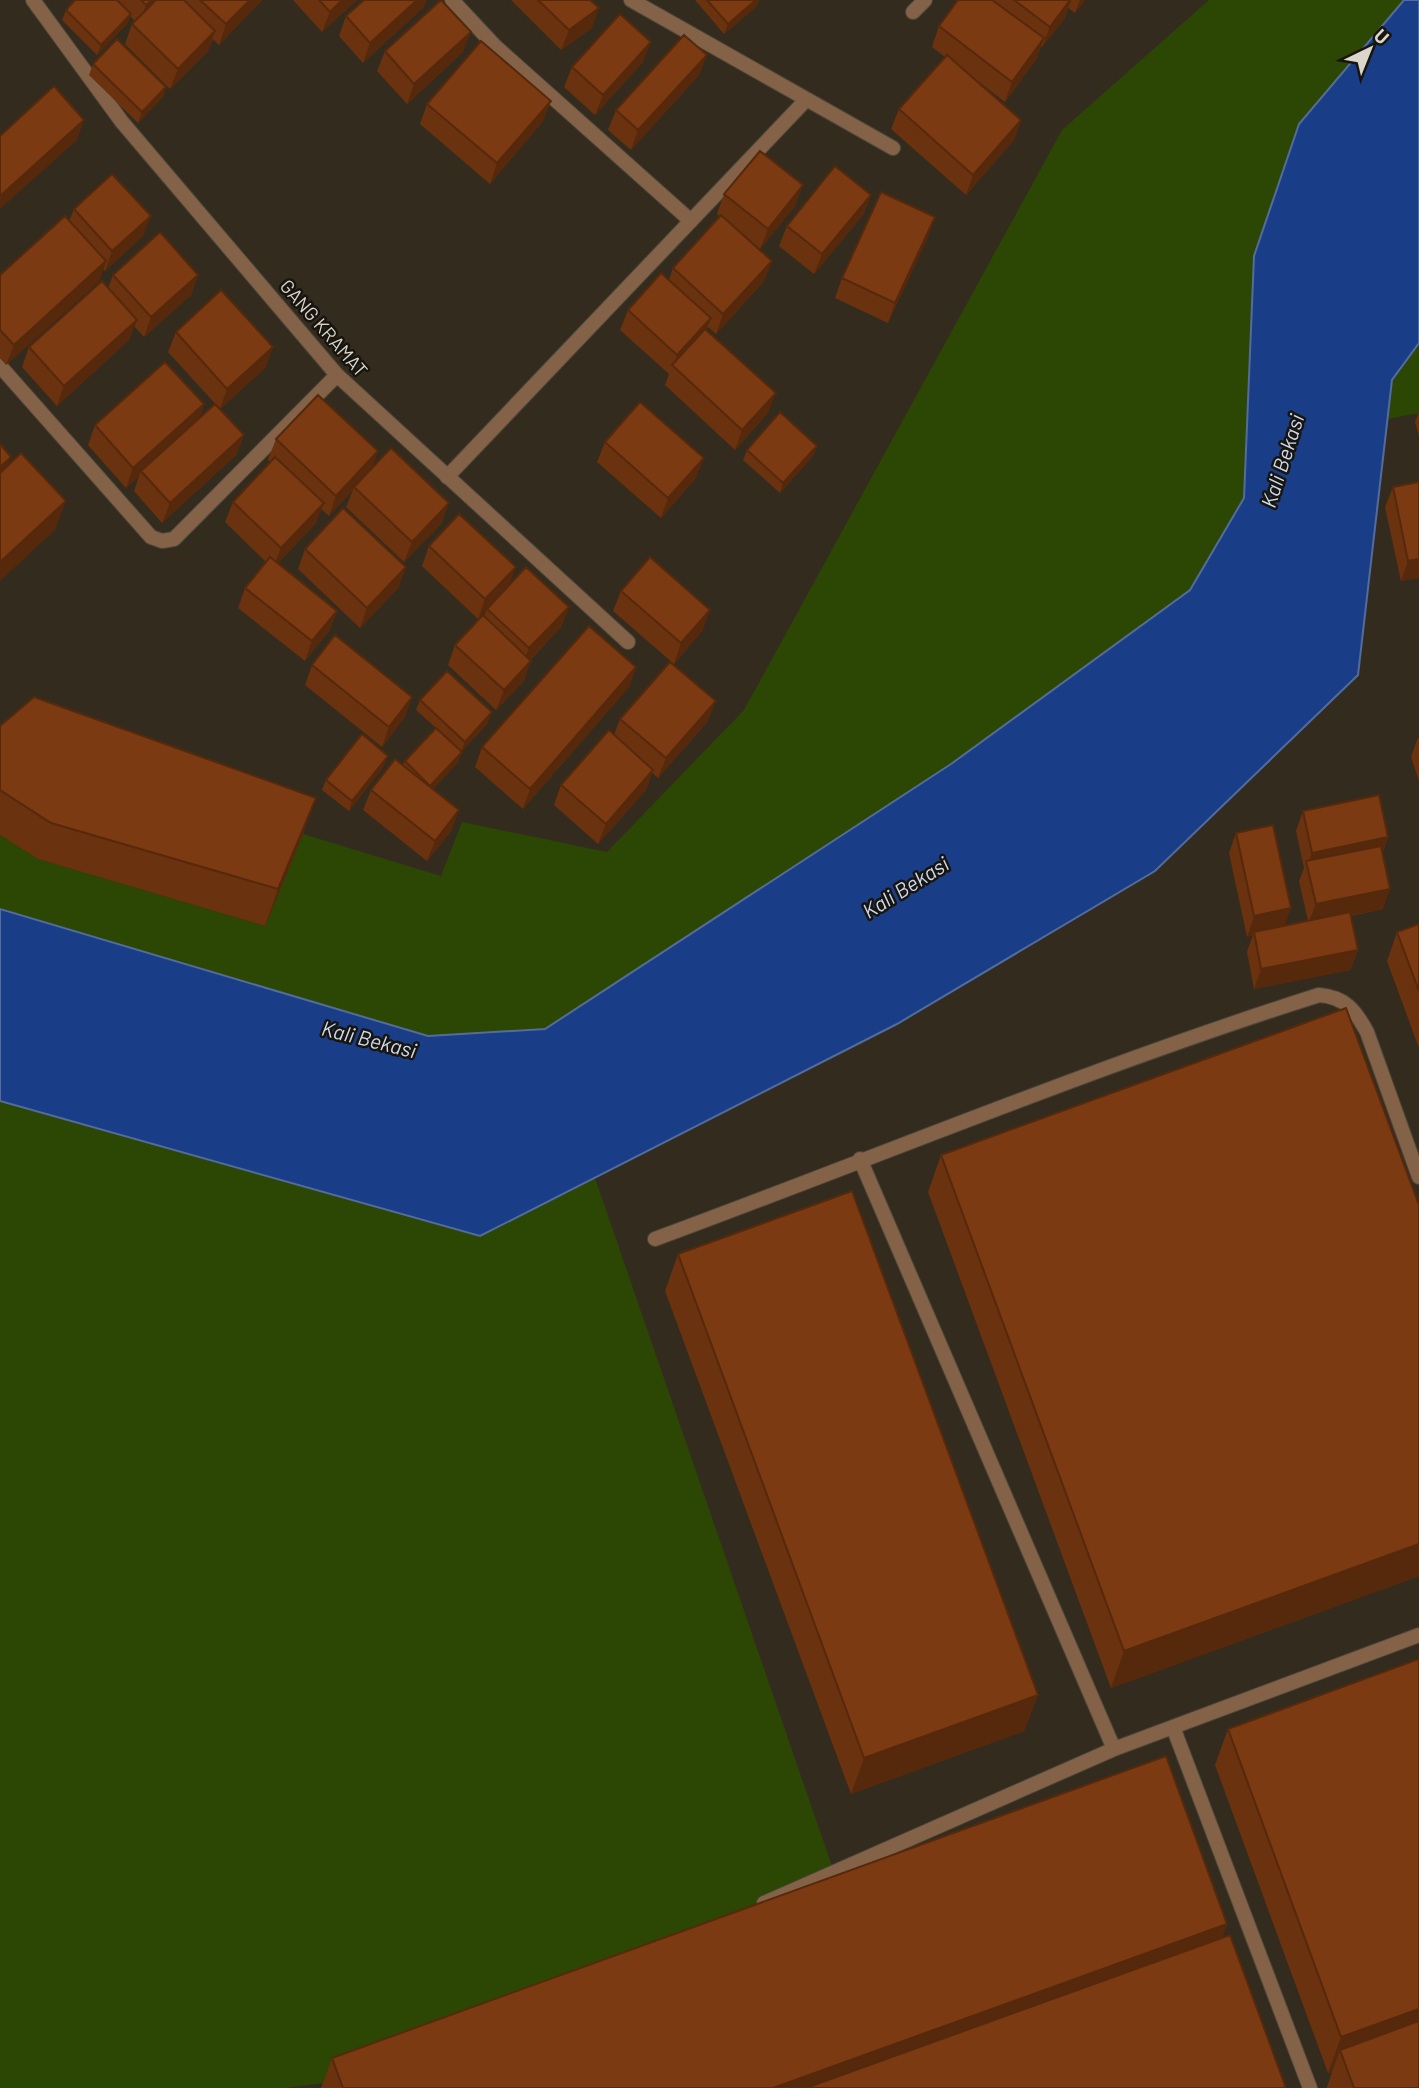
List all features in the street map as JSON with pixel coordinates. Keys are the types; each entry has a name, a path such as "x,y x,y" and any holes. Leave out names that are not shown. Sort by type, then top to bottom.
{"street":[{"name":"GANG KRAMAT","path":"33,0 122,121 337,375 628,642"},
{"path":"452,0 495,46 691,221"},
{"path":"631,0 805,101 893,148"},
{"path":"913,12 925,0"},
{"path":"447,477 805,101"},
{"path":"0,366 151,537 162,541 174,539 337,375"},
{"path":"655,1240 785,1191 860,1159 1319,995 1334,996 1348,1003 1367,1032 1419,1177"},
{"path":"860,1159 1114,1749"},
{"path":"746,1911 1114,1749 1419,1635"},
{"path":"1173,1727 1310,2088"}],"green space":[{"path":"1209,0 1404,0 1299,124 1254,256 1244,498 1190,590 951,764 545,1029 428,1036 0,911 0,835 38,859 265,926 303,834 441,876 462,822 607,852 744,710 1062,130"},
{"path":"1419,343 1419,413 1388,419 1392,380"},
{"path":"0,1101 480,1236 595,1178 834,1872 368,2077 286,2088 0,2088"}],"water":[{"name":"Kali Bekasi","path":"1404,0 1419,0 1419,343 1392,380 1358,675 1155,871 897,1024 480,1236 0,1101 0,909 428,1036 545,1029 951,764 1190,590 1244,498 1254,256 1299,124"}],"building":[{"path":"75,0 117,0 131,14 101,45 66,10"},
{"path":"156,0 184,0 215,31 178,69 132,24"},
{"path":"200,0 250,0 226,24"},
{"path":"319,0 342,0 330,12"},
{"path":"364,0 417,0 370,43 346,16"},
{"path":"441,0 471,32 414,84 385,51"},
{"path":"538,0 590,0 599,8 569,30"},
{"path":"707,0 756,0 728,24"},
{"path":"958,0 992,0 1044,38 1012,82 939,26"},
{"path":"1014,0 1070,0 1050,27"},
{"path":"620,14 651,42 603,95 572,67"},
{"path":"684,35 707,55 638,130 616,110"},
{"path":"117,39 166,87 142,112 93,64"},
{"path":"481,41 551,101 497,163 427,104"},
{"path":"947,55 1021,120 973,175 899,109"},
{"path":"54,86 84,120 0,196 0,136"},
{"path":"760,151 803,185 768,229 724,194"},
{"path":"835,166 871,195 822,254 787,226"},
{"path":"112,174 151,216 112,251 74,209"},
{"path":"881,192 935,217 895,303 842,278"},
{"path":"721,215 772,261 723,314 673,268"},
{"path":"65,216 106,261 14,345 0,330 0,275"},
{"path":"160,232 198,275 151,317 113,275"},
{"path":"661,273 711,318 677,355 628,310"},
{"path":"102,281 137,320 64,386 29,347"},
{"path":"221,290 273,347 227,389 176,332"},
{"path":"705,329 776,393 742,430 672,365"},
{"path":"165,362 204,404 133,468 95,425"},
{"path":"318,395 378,451 336,496 276,439"},
{"path":"640,402 704,458 668,498 605,442"},
{"path":"215,404 244,435 170,503 141,471"},
{"path":"780,412 817,446 783,483 747,450"},
{"path":"0,444 11,457 0,467"},
{"path":"391,448 449,503 412,542 354,487"},
{"path":"21,453 66,501 0,562 0,473"},
{"path":"275,457 324,503 281,548 233,502"},
{"path":"1419,482 1419,559 1408,561 1393,487"},
{"path":"343,508 406,567 367,608 305,549"},
{"path":"459,514 516,567 485,599 429,546"},
{"path":"270,557 337,611 312,641 245,588"},
{"path":"650,557 710,610 681,643 621,591"},
{"path":"526,567 569,607 529,648 487,609"},
{"path":"483,615 531,661 504,690 455,645"},
{"path":"589,626 636,667 530,789 482,747"},
{"path":"335,635 412,697 389,727 312,665"},
{"path":"670,662 716,701 666,758 620,719"},
{"path":"447,671 492,712 465,742 420,700"},
{"path":"34,697 316,798 278,889 51,823 0,790 0,726"},
{"path":"436,728 462,752 430,786 405,761"},
{"path":"609,730 653,770 606,824 561,785"},
{"path":"362,734 388,756 352,801 326,780"},
{"path":"395,759 459,810 435,841 371,790"},
{"path":"1379,795 1388,837 1312,853 1303,811"},
{"path":"1273,825 1291,908 1254,916 1236,833"},
{"path":"1381,846 1390,889 1316,904 1306,861"},
{"path":"1350,912 1358,950 1261,969 1254,932"},
{"path":"1419,924 1419,991 1397,932"},
{"path":"1346,1008 1419,1205 1419,1544 1124,1651 941,1155"},
{"path":"852,1191 1038,1695 864,1758 678,1254"},
{"path":"1419,1659 1419,2009 1341,2037 1228,1729"},
{"path":"1166,1756 1227,1924 773,2088 343,2088 332,2058"},
{"path":"1230,1935 1286,2088 806,2088"},
{"path":"1419,2021 1419,2088 1354,2088 1340,2050"}]}
